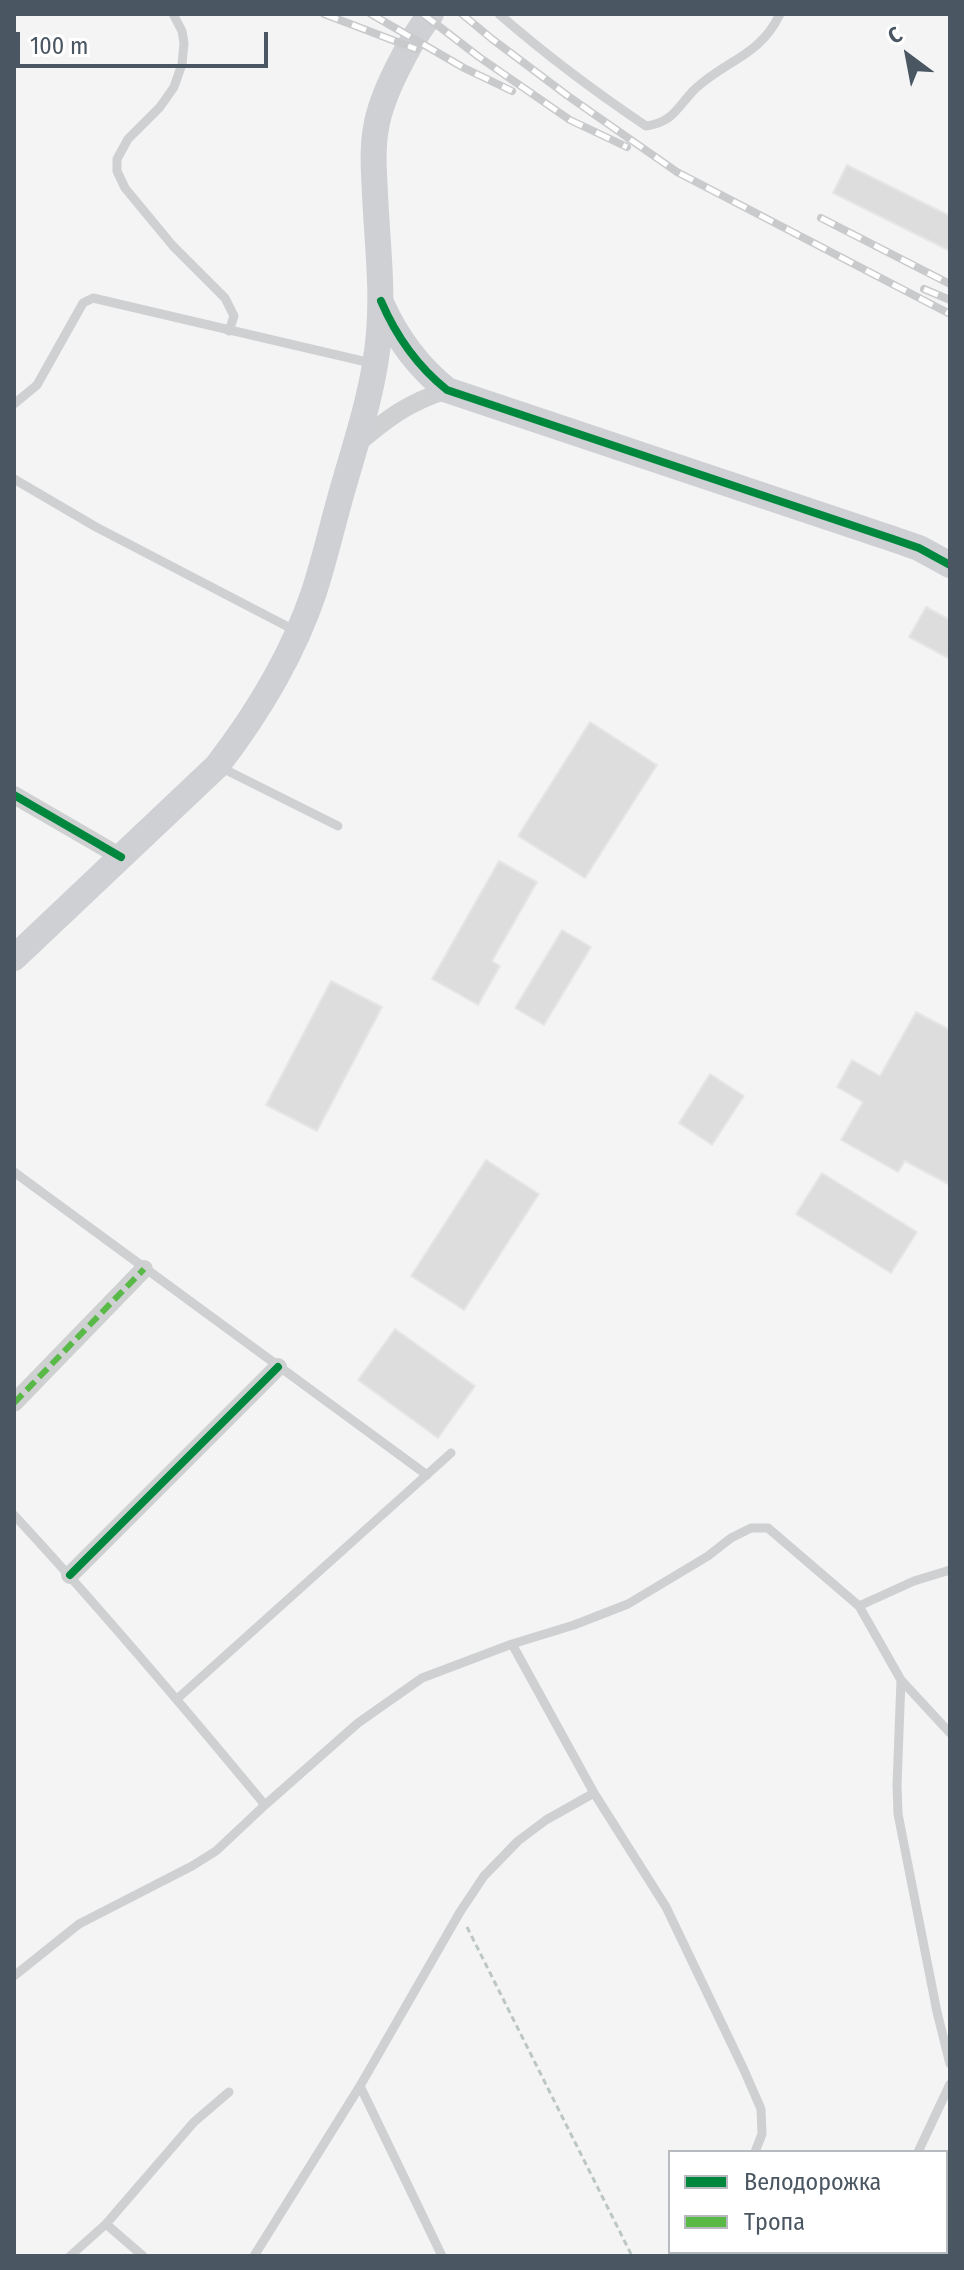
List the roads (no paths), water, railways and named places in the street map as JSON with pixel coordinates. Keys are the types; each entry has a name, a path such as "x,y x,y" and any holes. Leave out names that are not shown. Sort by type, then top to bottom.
{"main road":[{"path":"14,958 217,766 264,698 298,631 314,592 357,444 375,363 381,301 374,163 376,125 391,84 414,38 431,14"},
{"path":"381,301 395,330 417,363 447,390 919,548 950,565"}],"street":[{"path":"357,444 398,410 447,390"},
{"path":"14,795 121,857"},
{"path":"14,1403 144,1269"},
{"path":"70,1575 278,1367"}],"lane":[{"path":"173,14 184,43 182,64 174,87 160,107 128,139 117,159 117,171 125,188 173,246 225,298 234,316 229,331"},
{"path":"499,14 541,51 646,126 661,124 680,109 696,89 756,47 773,28 780,14"},
{"path":"14,404 37,385 83,303 93,298 375,363"},
{"path":"14,479 96,527 298,631"},
{"path":"217,766 338,826"},
{"path":"14,1172 427,1475"},
{"path":"177,1699 451,1453"},
{"path":"14,1515 70,1575 265,1805"},
{"path":"14,1976 79,1924 216,1851 358,1723 422,1678 628,1604 751,1528 768,1528 859,1606 901,1680 950,1733"},
{"path":"859,1606 914,1581 950,1570"},
{"path":"512,1644 594,1793 666,1907 761,2109 762,2134 756,2150"},
{"path":"901,1680 898,1814 950,2064"},
{"path":"254,2256 360,2086 484,1876 518,1841 546,1820 594,1793"},
{"path":"919,2150 950,2084"},
{"path":"360,2086 442,2256"},
{"path":"70,2256 106,2224 194,2122 229,2092"},
{"path":"106,2224 143,2256"}],"railway":[{"path":"324,14 416,49"},
{"path":"371,14 464,68 512,91"},
{"path":"423,14 570,120 627,147"},
{"path":"462,14 568,96 677,172 950,314"},
{"path":"821,218 950,284"},
{"path":"924,289 950,300"}]}
